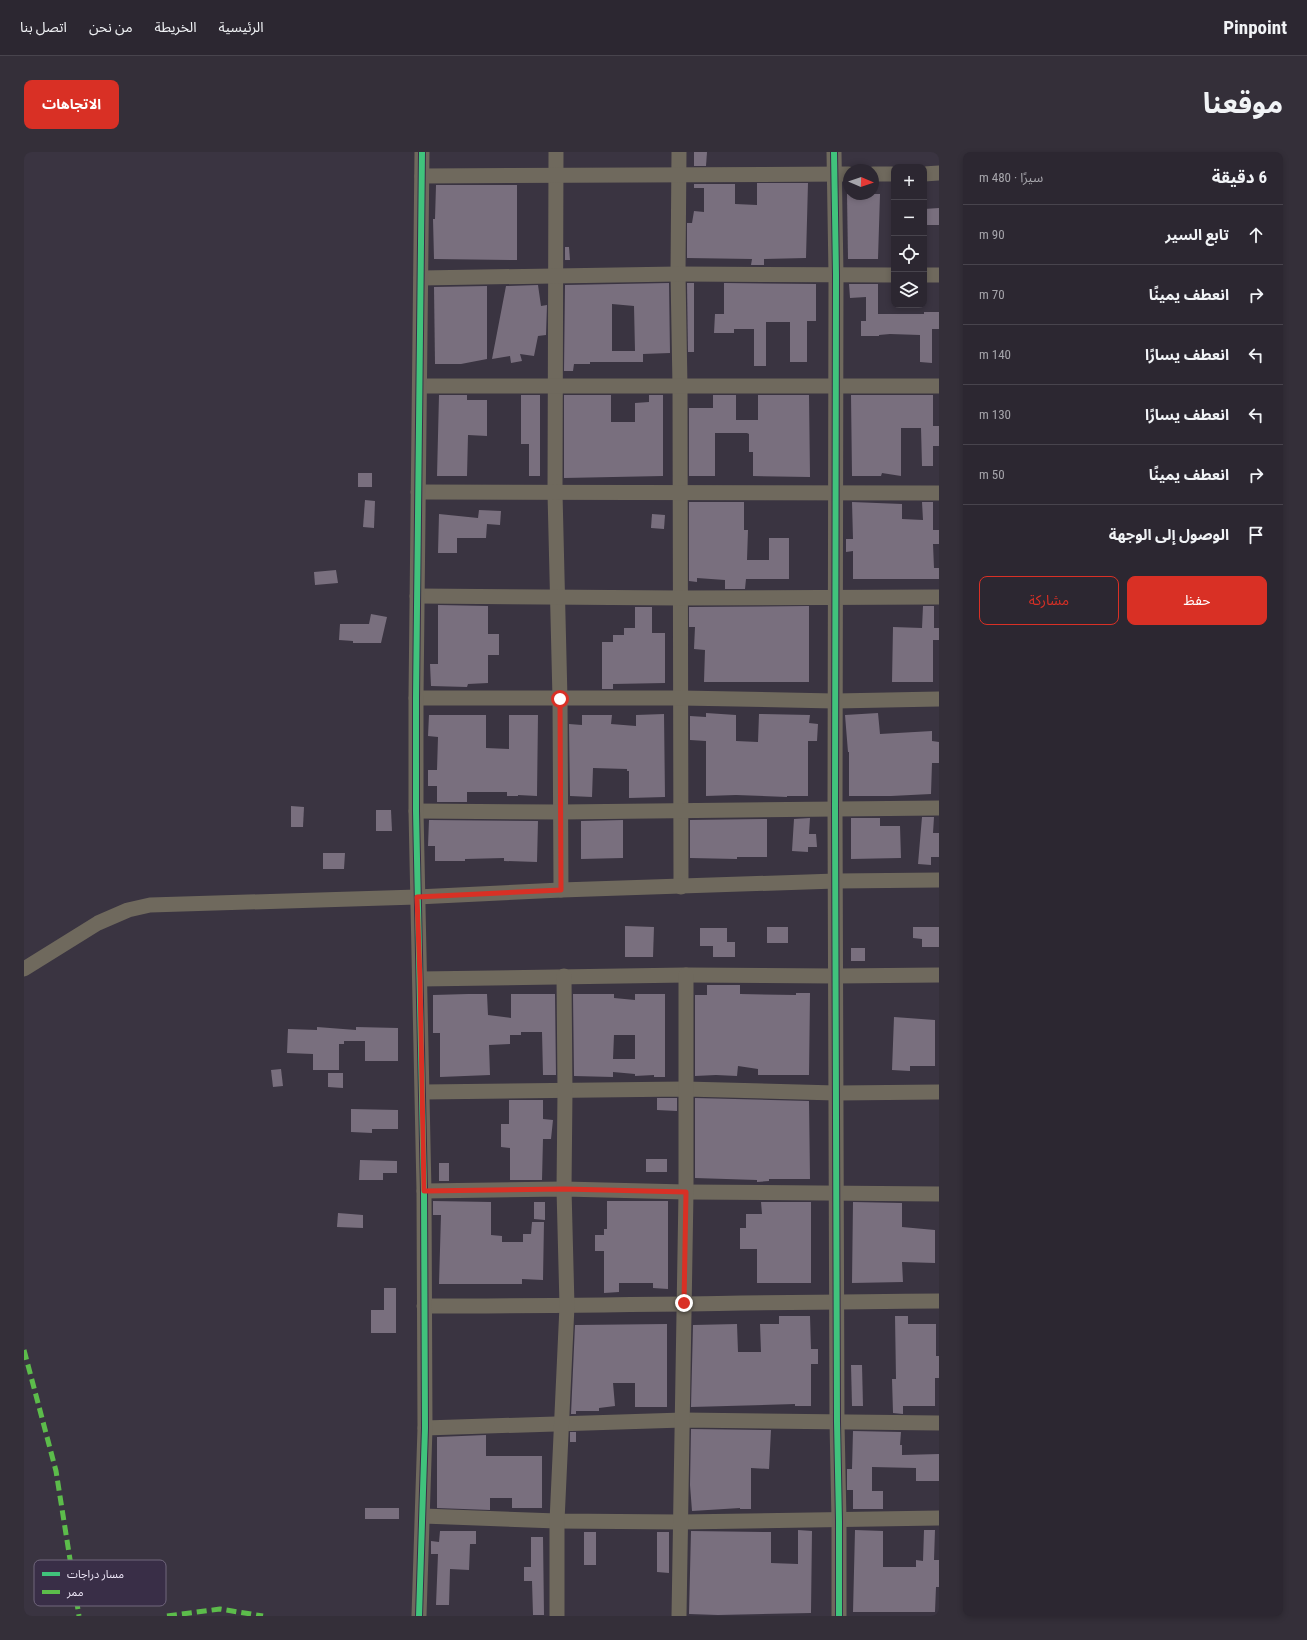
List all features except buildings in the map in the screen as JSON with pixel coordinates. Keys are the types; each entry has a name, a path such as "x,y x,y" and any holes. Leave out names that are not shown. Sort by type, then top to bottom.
{"street":[{"path":"419,1616 425,1428 423,1092 416,811 422,152"},
{"path":"556,152 556,494 560,699 561,890"},
{"path":"679,152 678,274 681,493 681,886"},
{"path":"834,152 842,174 836,275 835,599 837,1422 839,1520 838,1616"},
{"path":"927,174 939,173"},
{"path":"422,176 842,174"},
{"path":"879,174 891,174"},
{"path":"421,278 678,274 891,275"},
{"path":"927,275 939,276"},
{"path":"420,386 939,386"},
{"path":"418,492 556,494 939,493"},
{"path":"417,596 835,599 939,597"},
{"path":"416,698 681,698 835,701 939,698"},
{"path":"416,811 561,812 939,808"},
{"path":"24,969 98,922 128,910 150,906 681,886 836,881 939,880"},
{"path":"420,979 686,975 939,975"},
{"path":"680,1616 686,1192 686,975"},
{"path":"557,1616 557,1521 567,1306 564,1189 564,976"},
{"path":"423,1092 685,1089 836,1093 939,1092"},
{"path":"424,1191 564,1189 686,1192 939,1194"},
{"path":"424,1306 567,1306 684,1303 939,1301"},
{"path":"425,1428 561,1425 683,1420 939,1423"},
{"path":"423,1516 557,1521 681,1522 939,1518"}],"marked path":[{"path":"24,1350 56,1471 70,1560"},
{"path":"77,1606 79,1616"},
{"path":"167,1616 220,1609 263,1616"}],"cycle path":[{"path":"419,1616 425,1428 424,1191 416,811 422,152"},
{"path":"834,152 836,275 835,809 839,1616"}],"route":[{"path":"560,699 561,890 417,897 423,1092 424,1191 564,1189 686,1192 684,1303"}]}
